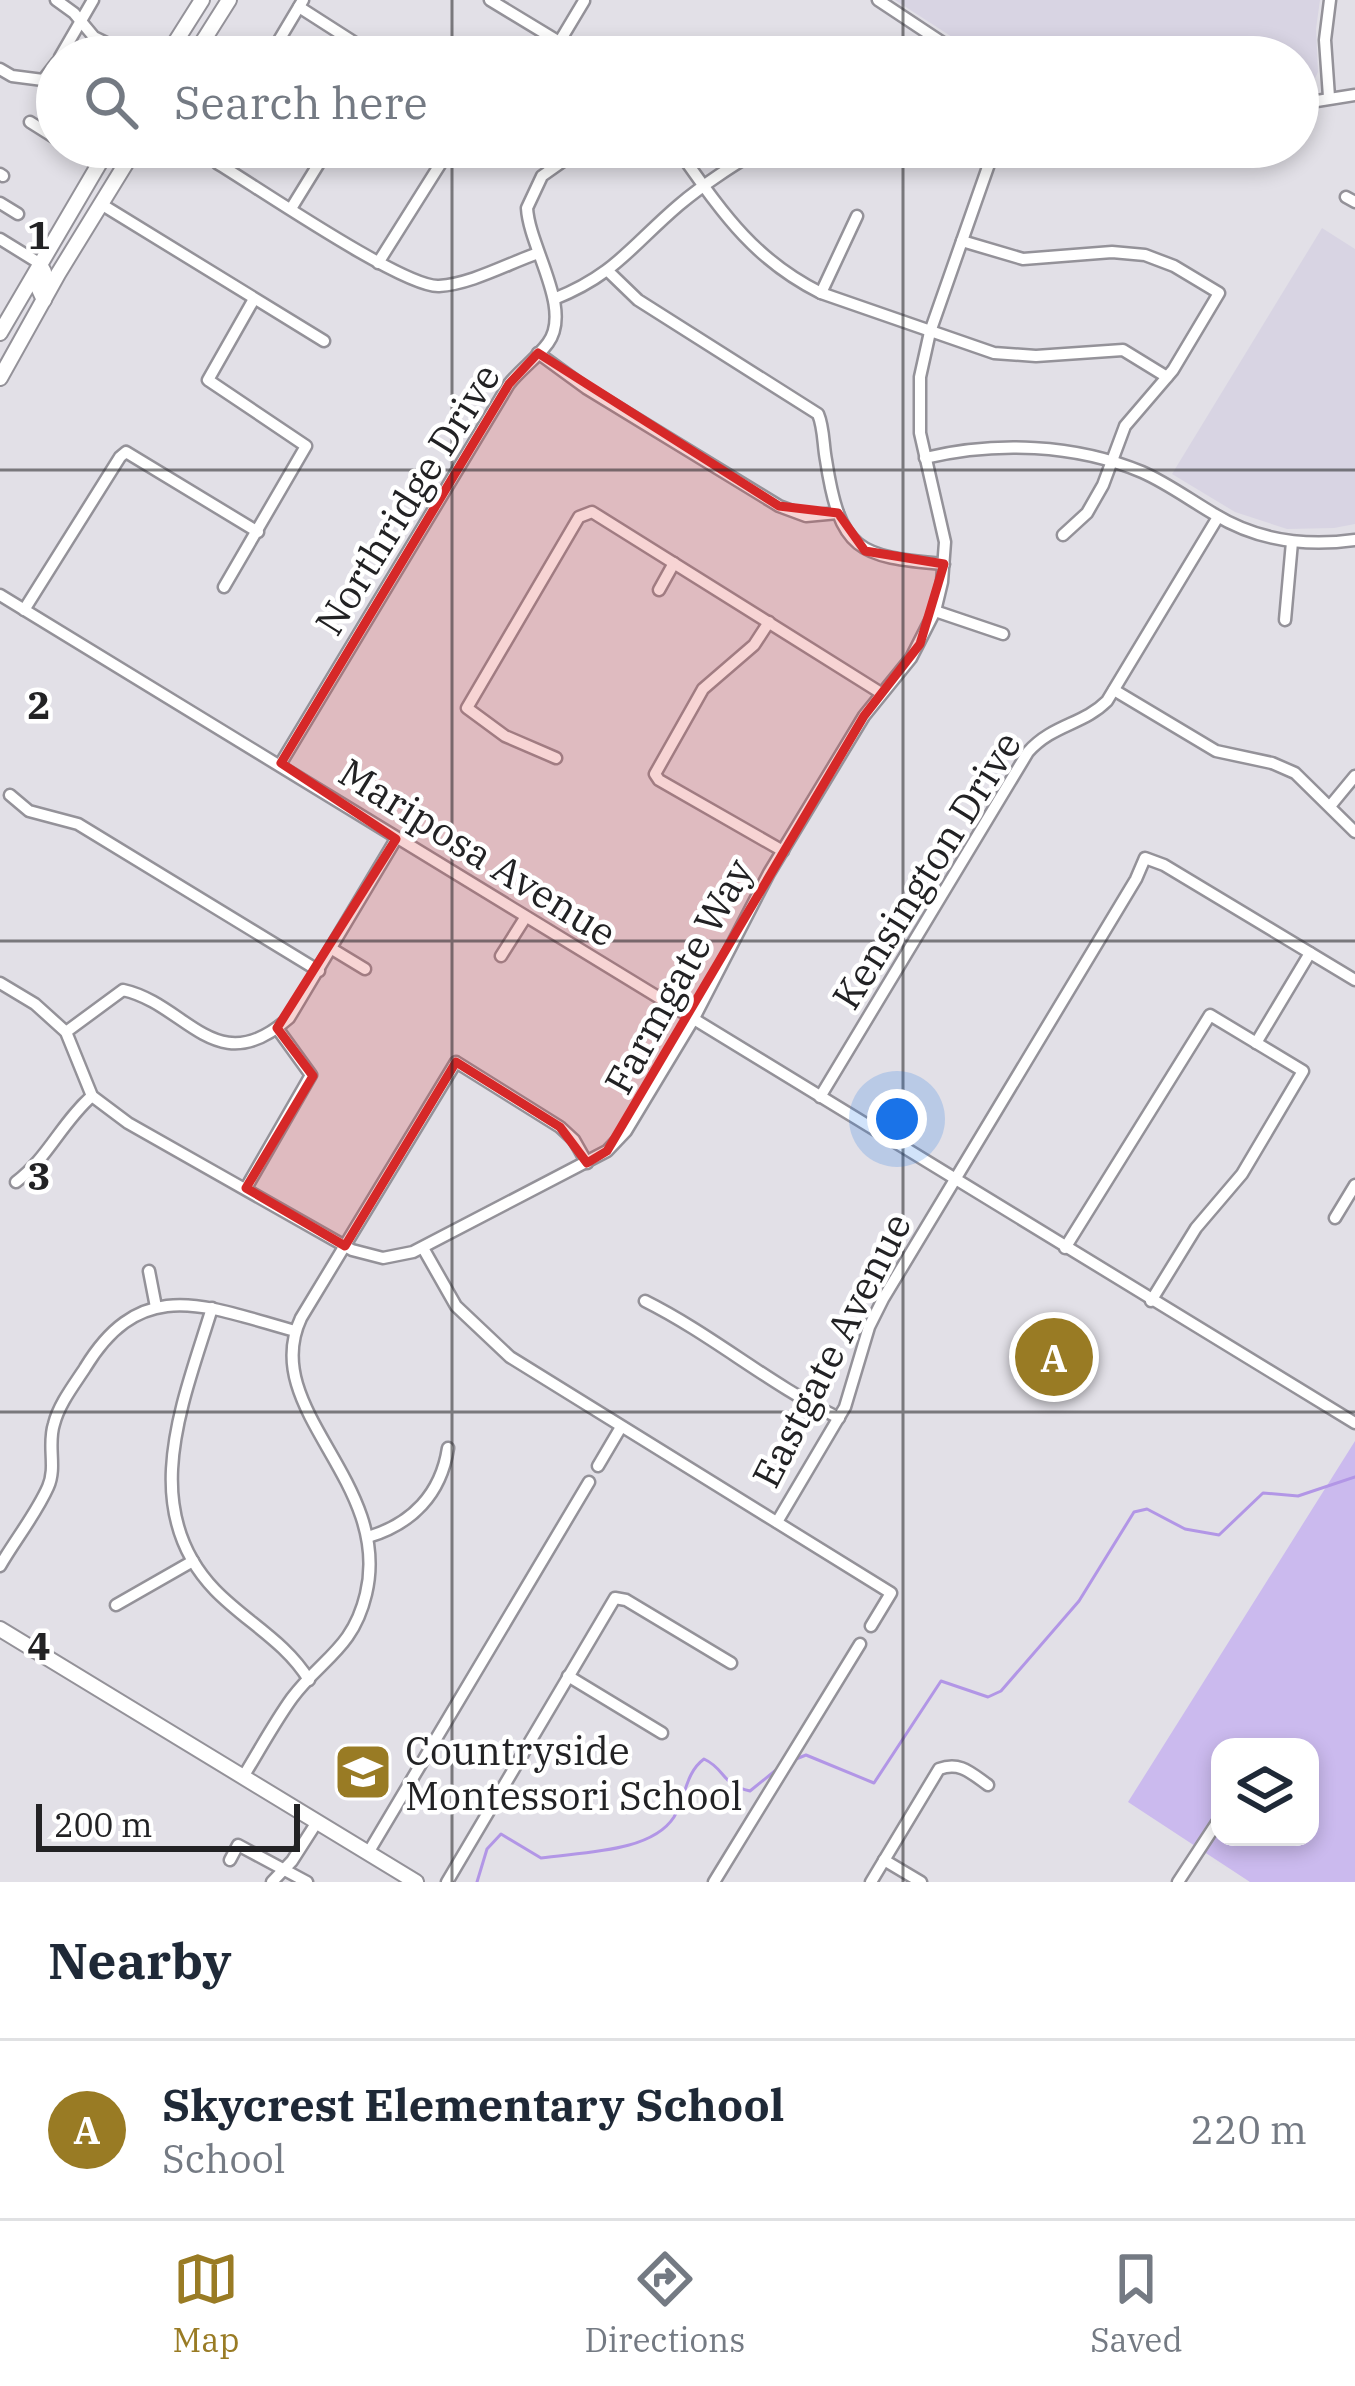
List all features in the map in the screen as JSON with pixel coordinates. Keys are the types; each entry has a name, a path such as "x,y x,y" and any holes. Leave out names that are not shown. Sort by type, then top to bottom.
{"main road":[{"path":"179,36 202,0"},
{"path":"206,36 229,0"},
{"path":"0,334 96,168"},
{"path":"98,168 101,204"},
{"path":"0,378 123,168"},
{"path":"39,262 44,272 38,287 44,301"},
{"path":"0,1629 416,1882"}],"street":[{"path":"56,0 95,36"},
{"path":"71,36 93,0"},
{"path":"490,0 551,36"},
{"path":"878,0 932,36"},
{"path":"1329,97 1325,40 1330,0"},
{"path":"563,36 584,1"},
{"path":"281,36 301,3 347,36"},
{"path":"0,69 36,79"},
{"path":"1319,99 1355,95"},
{"path":"30,122 36,126"},
{"path":"226,168 408,280 437,286 538,254"},
{"path":"292,207 316,168"},
{"path":"378,262 438,168"},
{"path":"550,168 535,185 527,208 554,299 609,272 703,185 730,168"},
{"path":"691,168 719,212 753,249 821,293 994,353 1123,350 1167,377"},
{"name":"Farmgate Way","path":"92,1096 128,1123 345,1246 382,1258 423,1248 587,1163 621,1138 693,1021 783,851 881,693 911,658 935,611 944,564 941,513 925,458 918,398 931,332 988,168"},
{"path":"0,203 18,214"},
{"path":"101,204 324,341"},
{"path":"821,293 857,216"},
{"path":"0,239 39,262"},
{"path":"962,241 1023,259 1112,252 1145,256 1219,293 1167,377 1130,419 1087,513 1063,535"},
{"path":"609,272 638,300 818,413 838,514 850,538 878,557 944,564"},
{"path":"224,587 306,446 208,380 254,299"},
{"name":"Northridge Drive","path":"281,764 509,384 554,331 554,299"},
{"path":"538,353 586,388 779,506 806,516 838,514"},
{"path":"925,458 1000,448 1068,451 1111,460 1255,533 1292,542 1355,540"},
{"path":"23,610 126,452 258,532"},
{"path":"556,758 505,736 466,708 585,513 592,512 881,693"},
{"name":"Kensington Drive","path":"820,1097 1028,752 1052,730 1099,710 1218,517"},
{"path":"1285,620 1292,542"},
{"path":"659,590 674,563"},
{"name":"Mariposa Avenue","path":"0,595 1355,1423"},
{"path":"935,611 1003,634"},
{"path":"769,622 754,645 703,689 655,774 783,851"},
{"path":"1114,691 1216,751 1295,772 1355,832"},
{"path":"1331,805 1355,776"},
{"path":"10,795 29,811 78,824 319,970"},
{"path":"65,1032 123,990 196,1031 225,1041 245,1042 277,1028 289,1018 396,839"},
{"name":"Eastgate Avenue","path":"777,1522 854,1387 873,1318 1136,879 1144,858 1164,865 1355,980"},
{"path":"501,956 525,918"},
{"path":"332,949 365,969"},
{"path":"1256,1043 1310,953"},
{"path":"0,983 35,1004 65,1032 92,1096 32,1171 16,1182"},
{"path":"1065,1248 1210,1016 1303,1071 1242,1174 1201,1220 1151,1301"},
{"path":"246,1188 311,1076 277,1028"},
{"path":"243,1777 289,1701 341,1648 357,1621 369,1577 368,1537 356,1497 296,1386 291,1362 295,1331 456,1062 560,1127 587,1163"},
{"path":"1335,1218 1355,1185"},
{"path":"423,1248 448,1296 490,1342 891,1593 871,1626"},
{"path":"149,1270 156,1307"},
{"path":"644,1300 700,1330 792,1394 839,1418"},
{"path":"0,1566 47,1490 53,1424 113,1328 156,1307 175,1304 212,1308 295,1331"},
{"path":"212,1308 174,1431 170,1463 174,1512 193,1561 213,1588 294,1658 309,1680"},
{"path":"598,1466 622,1427"},
{"path":"368,1537 395,1527 419,1510 436,1487 448,1448"},
{"path":"368,1852 589,1482"},
{"path":"116,1604 193,1561"},
{"path":"447,1882 615,1598 626,1600 731,1663"},
{"path":"713,1882 860,1644"},
{"path":"568,1676 662,1732"},
{"path":"871,1882 939,1769 952,1764 988,1785"},
{"path":"272,1882 317,1822"},
{"path":"1178,1882 1211,1832"},
{"path":"230,1861 238,1845 307,1882"},
{"path":"884,1860 921,1882"}],"highlighted area":[{"path":"538,353 779,506 838,513 865,551 944,564 920,644 864,716 607,1151 587,1163 560,1127 456,1062 345,1246 246,1188 313,1076 277,1028 396,839 281,763 509,384"}],"shaded area":[{"path":"895,0 1320,0 1316,36 951,36"},
{"path":"1322,228 1355,249 1355,524 1287,529 1235,512 1172,474"},
{"path":"1355,1441 1355,1882 1250,1882 1128,1802"}],"waterway":[{"path":"796,1759 806,1755 874,1783 941,1681 988,1697 1001,1691 1079,1601 1134,1512 1147,1509 1185,1529 1219,1535 1263,1493 1298,1496 1355,1477"},
{"path":"477,1882 487,1849 501,1834 541,1858 614,1849 663,1829 704,1759 734,1785 750,1791 776,1770"}],"place":[{"name":"Skycrest Elementary School","path":"1054,1357"},
{"name":"Countryside Montessori School","path":"363,1772"}]}
